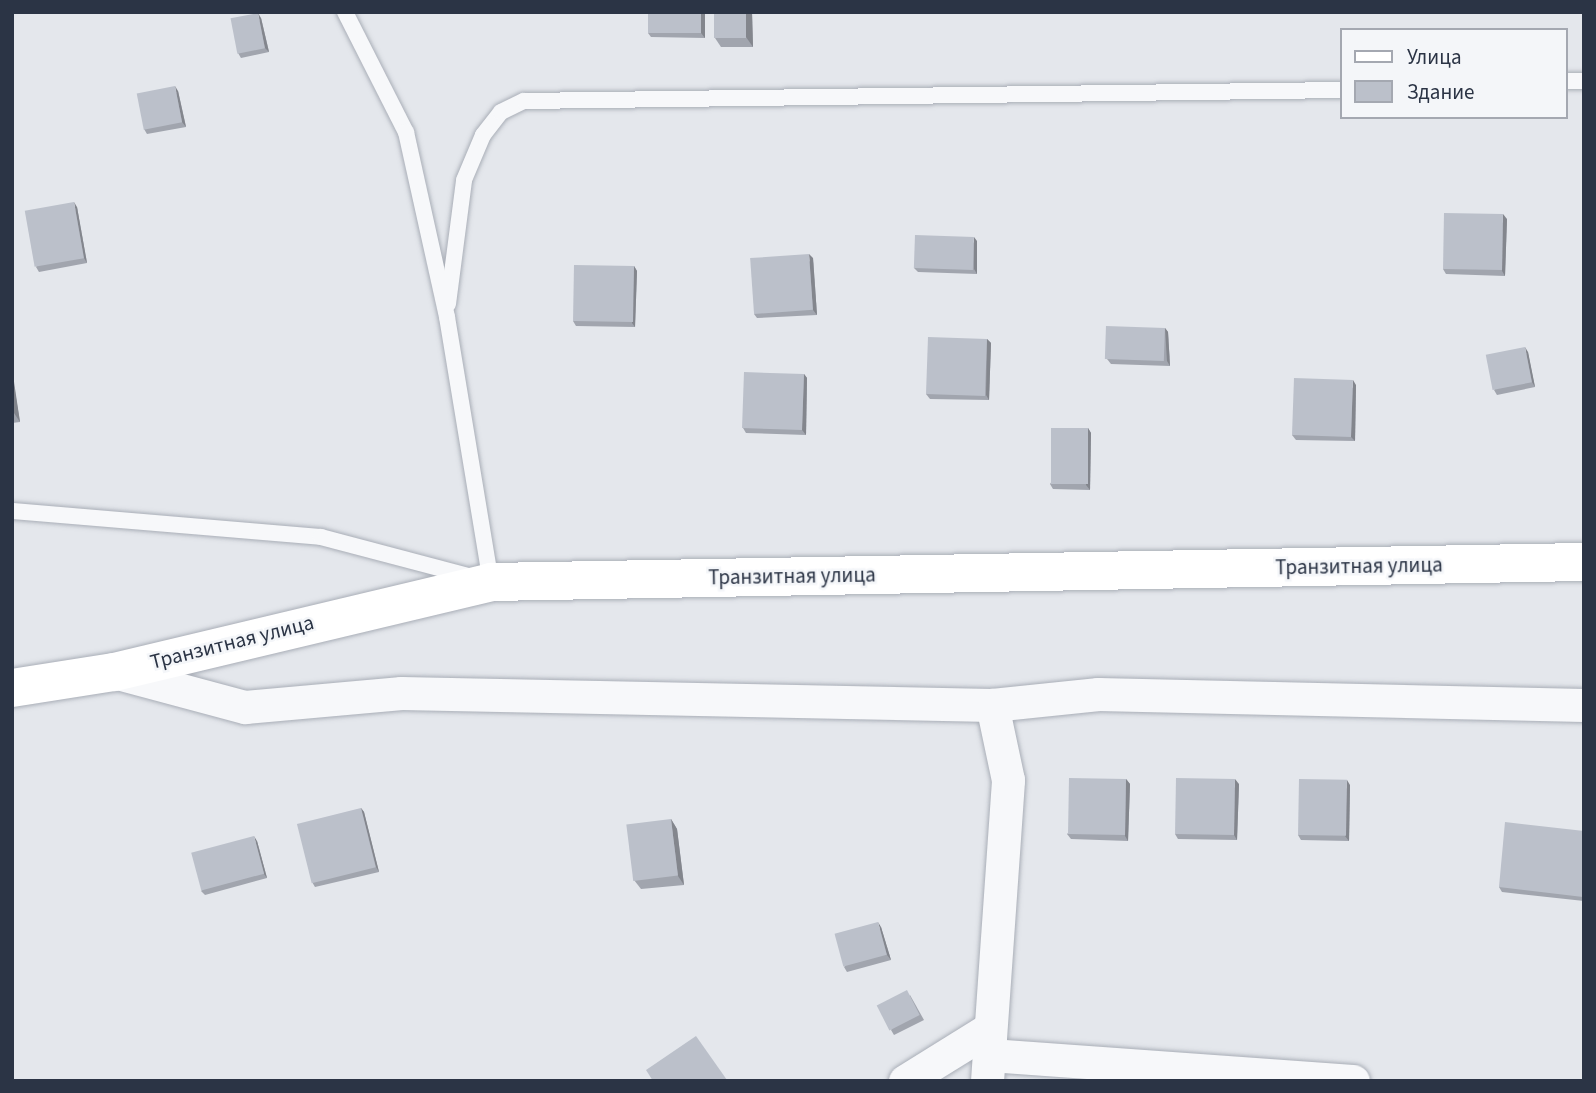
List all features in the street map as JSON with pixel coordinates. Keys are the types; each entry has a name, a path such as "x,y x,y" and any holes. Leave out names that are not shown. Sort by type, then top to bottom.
{"main road":[{"name":"Транзитная улица","path":"12,688 114,671 491,582 1584,562"}],"street":[{"path":"114,671 245,707 401,693 992,705 1098,694 1584,705"},
{"path":"988,1055 1008,780 992,705"},
{"path":"905,1081 988,1055 1353,1081"}],"lane":[{"path":"12,511 321,537 491,582 447,317 406,132 345,12"},
{"path":"447,317 464,180 483,135 501,112 524,101 1340,90"}],"building":[{"path":"648,12 701,12 701,33 648,33"},
{"path":"714,12 746,12 746,38 714,38"},
{"path":"258,13 265,48 237,54 231,18"},
{"path":"175,86 182,122 144,130 137,93"},
{"path":"74,202 84,258 35,267 25,211"},
{"path":"1444,213 1503,214 1502,270 1443,269"},
{"path":"915,235 974,237 973,270 914,268"},
{"path":"809,254 813,310 754,314 750,258"},
{"path":"574,265 634,266 633,322 573,321"},
{"path":"1106,326 1165,328 1164,361 1105,359"},
{"path":"928,337 987,339 985,396 926,394"},
{"path":"1525,347 1532,382 1493,390 1486,355"},
{"path":"744,372 804,374 802,430 742,428"},
{"path":"1294,378 1353,380 1351,437 1292,435"},
{"path":"1051,428 1088,428 1088,484 1051,484"},
{"path":"1069,778 1126,779 1125,835 1068,834"},
{"path":"1176,778 1235,779 1234,835 1175,834"},
{"path":"1299,779 1347,780 1346,836 1298,835"},
{"path":"361,808 376,867 312,883 297,824"},
{"path":"671,819 678,876 633,881 626,824"},
{"path":"1505,822 1584,831 1583,897 1499,887"},
{"path":"254,836 264,874 201,890 191,853"},
{"path":"878,922 887,955 843,966 835,934"},
{"path":"907,990 920,1015 889,1030 877,1005"},
{"path":"696,1036 727,1080 653,1081 646,1070"}]}
